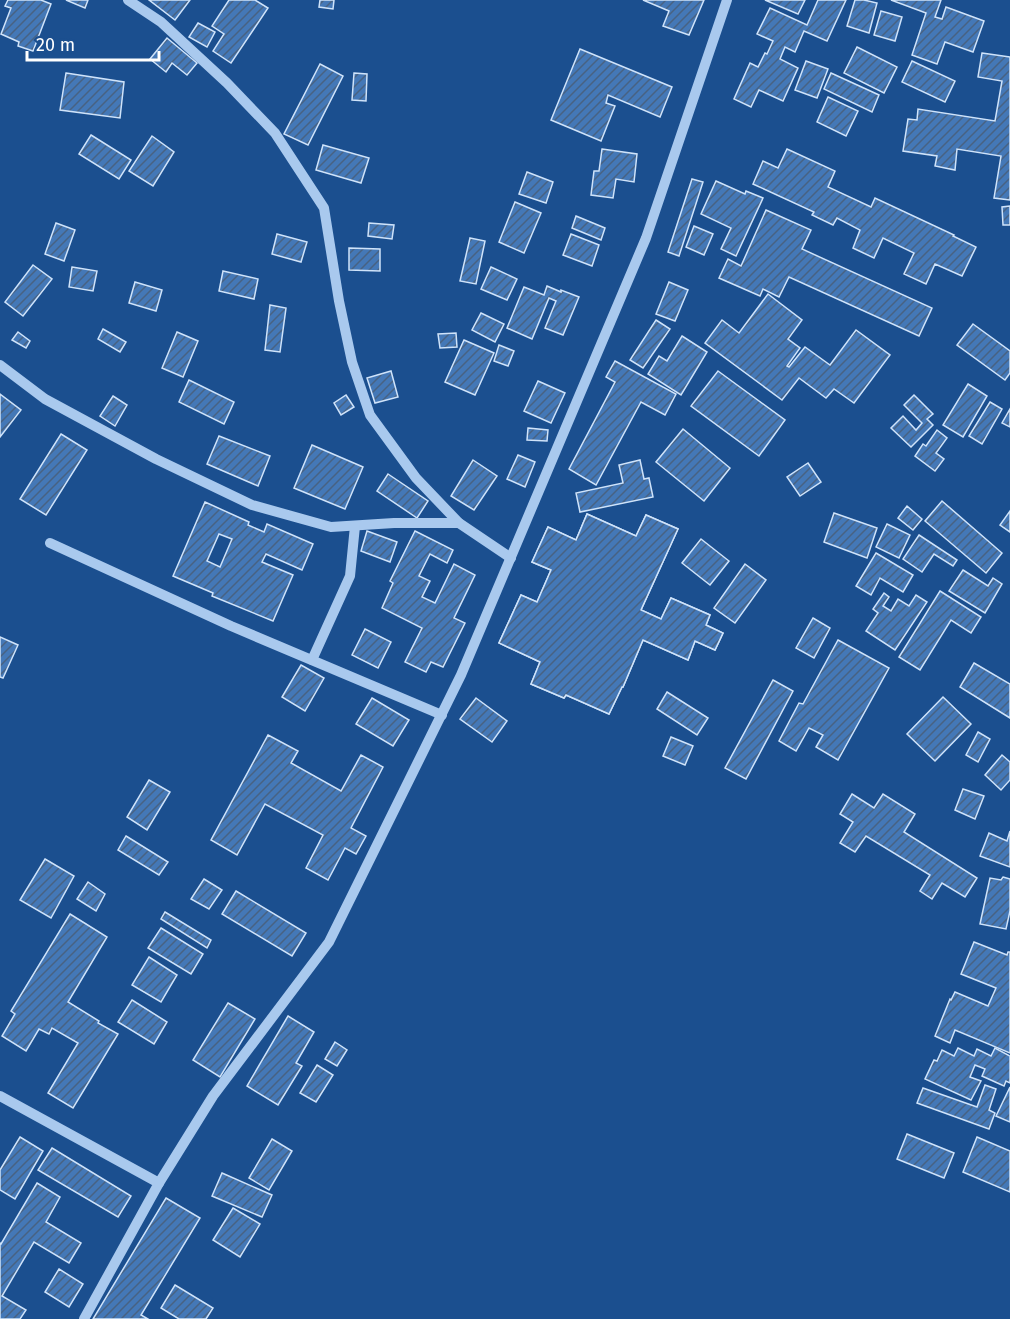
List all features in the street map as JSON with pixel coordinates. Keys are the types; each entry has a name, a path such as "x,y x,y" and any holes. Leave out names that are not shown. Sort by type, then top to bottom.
{"street":[{"path":"129,0 161,22 227,83 275,133 324,208 339,301 352,362 370,415 416,478 459,523 510,558"},
{"path":"84,1319 159,1184 213,1096 329,942 442,715 646,238 727,0"},
{"path":"0,365 45,399 156,459 252,505 331,527 394,523 459,523"},
{"path":"312,660 350,576 355,526"},
{"path":"50,543 231,626 442,715"},
{"path":"0,1096 159,1184"}],"building":[{"path":"8,0 41,0 51,4 33,51 18,46 19,42 1,34 11,8 5,6"},
{"path":"66,0 88,0 85,8"},
{"path":"149,0 190,0 175,20"},
{"path":"229,0 255,0 268,8 231,63 213,51 224,34 212,26"},
{"path":"320,0 334,0 333,9 319,7"},
{"path":"643,0 704,0 689,35 663,26 669,11"},
{"path":"765,0 805,0 798,14"},
{"path":"818,0 846,0 827,41 804,31 795,52 785,47 780,59 798,68 783,101 759,90 751,107 734,99 750,63 758,67 773,41 757,34 770,8 807,25"},
{"path":"855,0 877,3 869,33 847,26"},
{"path":"891,0 941,0 935,17 942,19 946,7 984,21 973,52 945,42 937,64 912,55 926,13"},
{"path":"881,11 902,17 895,41 874,35"},
{"path":"198,23 215,32 207,47 189,37"},
{"path":"167,38 197,63 187,75 172,63 166,72 150,59"},
{"path":"857,47 897,67 884,93 844,73"},
{"path":"580,49 672,87 660,117 608,95 606,103 615,106 601,141 551,120"},
{"path":"982,53 1010,57 1010,200 994,198 1001,156 957,149 955,170 935,166 937,156 903,151 908,119 917,120 918,109 995,121 1002,81 978,77"},
{"path":"806,61 828,69 817,98 795,90"},
{"path":"912,61 955,81 945,102 902,82"},
{"path":"320,64 343,76 308,145 284,134"},
{"path":"66,73 124,82 120,118 60,110"},
{"path":"354,73 367,74 366,101 352,100"},
{"path":"831,73 879,95 872,112 824,89"},
{"path":"828,97 858,111 846,136 817,122"},
{"path":"91,135 131,160 119,179 79,154"},
{"path":"152,136 174,152 153,186 129,171"},
{"path":"323,145 369,158 361,183 316,170"},
{"path":"602,149 637,154 634,182 616,179 613,198 591,195 594,171 599,171"},
{"path":"787,149 835,171 828,187 871,207 875,198 976,247 962,276 935,264 926,284 904,274 914,253 883,238 874,258 853,248 860,230 837,218 833,225 812,215 814,212 753,184 763,161 778,168"},
{"path":"527,172 553,182 546,203 519,194"},
{"path":"692,179 703,182 679,256 668,252"},
{"path":"716,181 745,194 746,191 763,198 736,256 721,249 731,228 701,214"},
{"path":"515,202 541,213 524,253 499,242"},
{"path":"1010,206 1010,225 1003,225 1002,207"},
{"path":"766,210 811,230 802,249 932,308 919,336 789,277 779,297 763,289 760,296 719,278 728,259 741,266"},
{"path":"576,216 605,228 601,240 572,228"},
{"path":"56,223 75,230 64,261 45,254"},
{"path":"369,223 394,225 392,239 368,236"},
{"path":"694,226 713,234 704,255 686,247"},
{"path":"277,234 307,242 301,262 272,254"},
{"path":"571,234 599,245 592,266 563,255"},
{"path":"470,238 485,241 476,284 460,281"},
{"path":"349,248 380,249 380,271 349,270"},
{"path":"33,265 52,279 23,316 5,302"},
{"path":"72,267 97,271 93,291 69,287"},
{"path":"491,267 517,279 507,300 481,289"},
{"path":"223,271 258,279 254,299 219,291"},
{"path":"135,282 162,290 156,311 129,303"},
{"path":"669,282 688,290 675,321 656,314"},
{"path":"547,286 579,297 563,335 545,328 556,301 549,298 532,339 507,328 524,287 544,295"},
{"path":"768,294 802,320 788,339 800,348 787,366 789,367 805,347 830,365 856,330 890,355 854,403 834,389 826,398 799,378 782,400 705,343 722,320 739,333"},
{"path":"270,305 286,308 280,352 265,350"},
{"path":"481,313 504,324 495,342 472,330"},
{"path":"656,320 670,329 643,368 630,360"},
{"path":"973,324 1010,351 1010,373 1005,380 957,345"},
{"path":"103,329 126,342 120,352 98,339"},
{"path":"18,332 30,341 26,348 12,340"},
{"path":"177,332 198,341 183,377 162,368"},
{"path":"456,333 457,347 440,348 438,334"},
{"path":"682,336 707,352 681,395 648,374 659,356 667,361"},
{"path":"464,340 494,353 475,395 445,382"},
{"path":"499,345 514,351 508,366 494,361"},
{"path":"615,361 676,394 665,415 641,402 596,485 569,469 615,382 606,377"},
{"path":"391,371 398,397 375,403 367,378"},
{"path":"718,371 785,420 759,456 691,406"},
{"path":"189,380 234,402 224,424 179,402"},
{"path":"538,381 565,393 551,423 524,411"},
{"path":"968,384 987,396 963,437 943,425"},
{"path":"0,394 21,410 0,437"},
{"path":"346,395 354,407 341,415 334,403"},
{"path":"914,395 933,414 927,419 933,425 911,447 891,428 903,416 916,430 922,423 904,405"},
{"path":"113,396 127,405 115,426 100,416"},
{"path":"990,402 1002,409 982,444 969,436"},
{"path":"1010,409 1010,427 1002,423"},
{"path":"528,428 548,430 547,441 527,440"},
{"path":"683,429 730,468 704,501 656,462"},
{"path":"937,430 947,438 936,453 944,459 935,471 915,456 923,444 926,446"},
{"path":"61,434 87,450 46,515 20,499"},
{"path":"219,436 270,456 258,486 207,464"},
{"path":"312,445 363,467 345,509 294,488"},
{"path":"518,455 535,462 525,487 507,479"},
{"path":"473,460 497,476 474,510 451,496"},
{"path":"640,460 644,479 649,478 653,497 580,512 576,493 623,483 619,465"},
{"path":"808,463 821,482 800,496 787,477"},
{"path":"388,474 428,501 417,518 377,491"},
{"path":"942,501 1002,553 986,573 925,521"},
{"path":"205,502 249,522 248,525 264,532 267,524 313,544 302,570 266,554 262,562 293,575 273,621 212,596 213,593 173,576","holes":["219,534 232,539 220,567 207,561"]},
{"path":"907,506 922,519 913,530 898,518"},
{"path":"1010,511 1010,532 1000,525"},
{"path":"834,513 877,528 867,558 824,542"},
{"path":"587,514 636,536 646,515 678,529 641,610 661,619 671,598 710,615 706,625 723,633 715,650 695,641 688,660 643,640 609,714 566,695 564,698 531,684 540,662 499,643 521,595 537,602 551,570 532,562 548,527 576,540"},
{"path":"587,514 636,536 646,515 678,529 641,610 661,619 671,598 710,615 706,625 723,633 715,650 695,641 688,660 643,640 609,714 566,695 564,698 531,684 540,662 499,643 521,595 537,602 551,570 532,562 548,527 576,540"},
{"path":"887,524 910,535 899,558 876,547"},
{"path":"367,531 397,542 390,562 361,551"},
{"path":"415,531 453,550 447,563 430,554 419,576 430,581 422,597 435,603 454,564 475,575 454,618 465,623 443,667 431,662 426,672 405,662 422,628 382,608 393,583 390,581"},
{"path":"919,535 957,560 953,566 934,554 922,572 903,559"},
{"path":"701,539 729,561 710,585 682,563"},
{"path":"876,553 913,575 903,592 880,578 871,595 856,586"},
{"path":"745,564 766,580 735,623 714,608"},
{"path":"963,570 988,586 993,578 1002,584 985,613 949,591"},
{"path":"940,591 981,617 971,633 951,620 920,670 899,657"},
{"path":"884,593 889,597 883,606 891,611 898,599 909,606 916,595 927,602 895,650 866,631 878,613 873,609"},
{"path":"813,618 830,628 814,658 796,648"},
{"path":"365,629 391,642 378,668 352,655"},
{"path":"0,637 18,645 3,678 0,677"},
{"path":"838,640 889,668 838,760 816,747 823,735 809,728 796,751 779,741 799,703 803,704"},
{"path":"974,663 1010,684 1010,718 960,687"},
{"path":"301,665 324,678 305,711 282,697"},
{"path":"773,680 793,691 746,779 725,768"},
{"path":"667,692 708,718 697,735 657,709"},
{"path":"943,697 971,724 935,761 907,734"},
{"path":"372,698 409,720 393,746 356,724"},
{"path":"476,698 507,721 492,742 460,719"},
{"path":"978,732 990,739 978,762 966,755"},
{"path":"268,735 298,751 291,763 341,791 361,755 383,767 351,828 366,836 356,854 345,848 328,880 306,868 323,835 265,804 237,855 211,840"},
{"path":"671,737 693,746 685,765 663,756"},
{"path":"1002,755 1010,762 1010,780 1001,790 985,775"},
{"path":"149,780 170,792 147,830 127,817"},
{"path":"963,789 984,796 975,819 955,810"},
{"path":"852,794 874,808 883,794 915,814 904,832 977,878 965,897 942,883 932,899 920,891 930,875 866,836 855,852 840,843 853,822 840,814"},
{"path":"1010,831 1010,867 980,856 989,833 1007,841"},
{"path":"126,836 168,862 159,875 118,850"},
{"path":"45,859 74,876 51,918 20,900"},
{"path":"1003,877 1010,879 1010,911 1006,929 980,924 990,878 1001,880"},
{"path":"204,879 222,890 209,909 191,899"},
{"path":"88,882 105,894 96,911 77,899"},
{"path":"236,891 306,933 292,956 222,914"},
{"path":"165,912 211,940 207,948 161,919"},
{"path":"70,914 107,937 68,1002 118,1034 73,1108 48,1093 78,1043 52,1028 49,1034 39,1029 26,1051 2,1036 15,1014 11,1011"},
{"path":"161,928 203,954 191,974 148,948"},
{"path":"974,942 1007,955 1010,952 1010,1053 955,1030 950,1043 935,1036 955,992 988,1006 996,988 961,974"},
{"path":"149,957 177,975 161,1002 132,985"},
{"path":"132,1000 167,1022 154,1044 118,1022"},
{"path":"228,1003 255,1019 220,1077 193,1060"},
{"path":"288,1016 314,1032 296,1063 302,1066 278,1105 247,1086"},
{"path":"335,1042 347,1050 337,1066 325,1059"},
{"path":"958,1048 974,1056 977,1049 991,1056 995,1048 1010,1056 1010,1083 1006,1081 1004,1086 982,1076 985,1069 975,1065 970,1077 981,1081 971,1100 925,1079 934,1060 937,1061 942,1050 954,1056"},
{"path":"317,1065 333,1075 316,1102 300,1093"},
{"path":"985,1085 996,1089 989,1110 995,1113 989,1129 917,1103 923,1088 977,1107"},
{"path":"1010,1087 1010,1122 996,1116"},
{"path":"907,1134 954,1153 944,1178 897,1159"},
{"path":"20,1137 43,1151 15,1199 0,1190 0,1170"},
{"path":"977,1137 1010,1151 1010,1192 963,1172"},
{"path":"272,1139 292,1151 269,1190 249,1178"},
{"path":"52,1148 131,1196 118,1217 38,1170"},
{"path":"222,1173 272,1195 262,1217 212,1196"},
{"path":"37,1183 60,1197 46,1222 81,1243 69,1263 34,1242 2,1296 26,1310 20,1319 0,1319 0,1243"},
{"path":"166,1198 200,1218 141,1315 148,1319 93,1319"},
{"path":"233,1208 260,1224 240,1257 213,1240"},
{"path":"59,1269 83,1284 69,1307 45,1292"},
{"path":"175,1285 213,1308 206,1319 179,1319 161,1308"}]}
